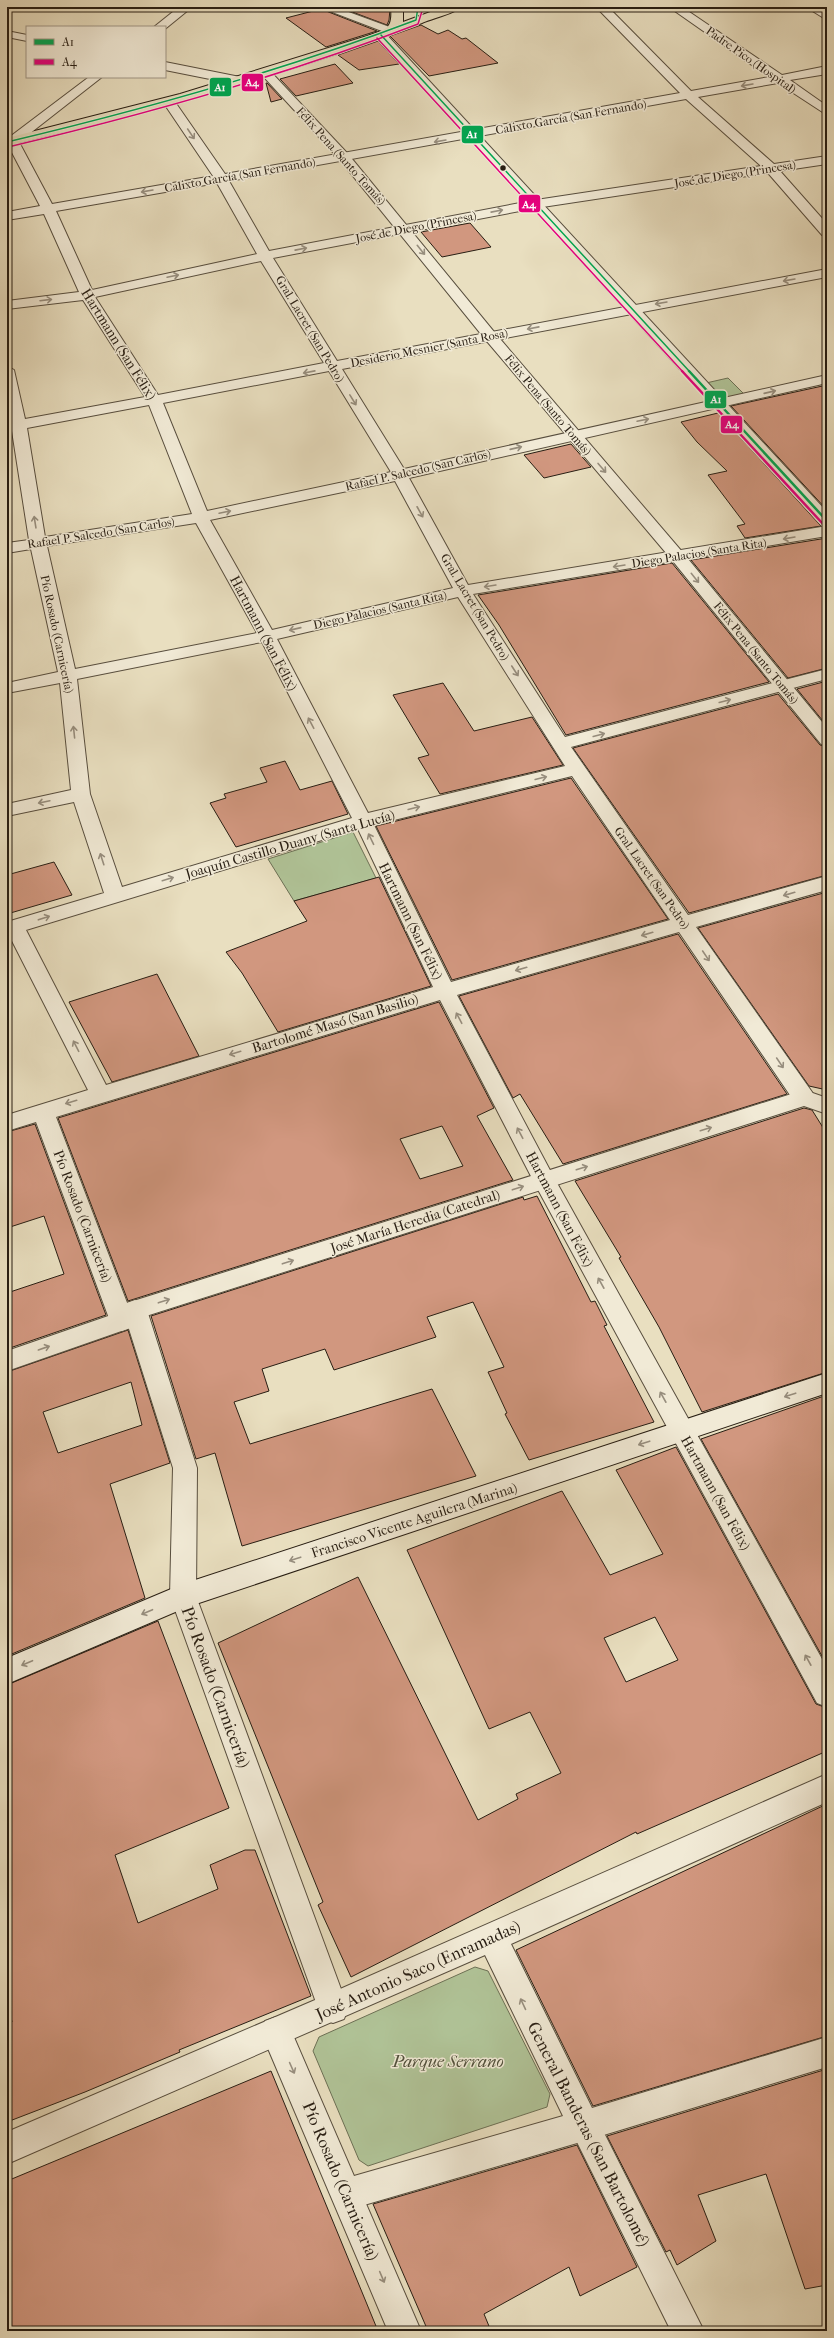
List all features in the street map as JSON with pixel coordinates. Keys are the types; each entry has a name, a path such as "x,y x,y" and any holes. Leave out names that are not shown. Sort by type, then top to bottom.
{"main road":[{"path":"386,33 398,22 397,7"},
{"path":"416,20 418,7 424,11 439,12"},
{"path":"10,141 169,102 240,81 386,33 416,20 455,7"}],"street":[{"path":"161,26 186,7"},
{"path":"325,7 386,33 471,135 536,204 717,404 827,521"},
{"path":"602,7 688,95 771,168 827,232"},
{"name":"Padre Pico (Hospital)","path":"675,7 778,79 827,111"},
{"path":"812,7 827,17"},
{"path":"7,34 26,38"},
{"path":"166,66 240,81"},
{"name":"Calixto García (San Fernando)","path":"7,216 344,158 827,70"},
{"name":"Félix Pena (Santo Tomás)","path":"266,73 344,158 404,229 490,336 678,557 827,740"},
{"path":"10,141 95,78"},
{"name":"Gral. Lacret (San Pedro)","path":"169,102 221,178 265,256 400,475 463,590 576,769 804,1098"},
{"name":"Hartmann (San Félix)","path":"10,141 48,209 87,295 155,401 201,517 267,636 363,821 445,991 544,1180 827,1694"},
{"name":"José de Diego (Princesa)","path":"7,305 87,295 265,256 536,204 827,160"},
{"name":"Desiderio Mesnier (Santa Rosa)","path":"13,426 333,367 630,308 827,273"},
{"name":"Pío Rosado (Carnicería)","path":"7,370 13,426 68,676 81,794 115,896"},
{"name":"Rafael P. Salcedo (San Carlos)","path":"7,548 201,517 400,475 827,379"},
{"name":"Diego Palacios (Santa Rita)","path":"7,688 267,636 463,590 678,557 827,531"},
{"path":"561,744 827,674"},
{"name":"Joaquín Castillo Duany (Santa Lucía)","path":"11,928 363,821 576,769"},
{"path":"7,810 81,794"},
{"name":"Bartolomé Masó (San Basilio)","path":"7,1123 100,1093 445,991 827,883"},
{"path":"11,928 100,1093"},
{"path":"804,1098 827,1106"},
{"name":"José María Heredia (Catedral)","path":"7,1361 129,1316 544,1180 804,1098"},
{"name":"Pío Rosado (Carnicería)","path":"43,1111 129,1316 185,1468 183,1596 333,2008"},
{"name":"Francisco Vicente Aguilera (Marina)","path":"7,1672 183,1596 827,1383"},
{"name":"José Antonio Saco (Enramadas)","path":"7,2148 333,2008 827,1788"},
{"name":"General Banderas (San Bartolomé)","path":"492,1937 584,2126 688,2331"},
{"name":"Pío Rosado (Carnicería)","path":"276,2032 405,2331"},
{"path":"347,2194 584,2126 827,2052"}],"green space":[{"path":"728,378 744,394 722,399 706,383"},
{"path":"353,832 376,878 294,901 268,859"},
{"name":"Parque Serrano","path":"475,1967 488,1971 550,2094 547,2107 368,2166 359,2160 313,2051 319,2037"}],"building":[{"path":"339,7 385,7 390,9 389,20 387,25"},
{"path":"321,9 377,31 326,47 286,18"},
{"path":"421,25 438,34 448,30 462,39 466,38 498,63 429,76 390,36"},
{"path":"378,41 399,64 359,70 338,55"},
{"path":"335,64 353,83 296,96 280,79"},
{"path":"267,83 282,99 271,102"},
{"path":"470,223 491,247 442,257 421,232"},
{"path":"827,385 827,510 731,406"},
{"path":"718,413 821,526 745,538 737,526 745,524 708,475 727,471 697,442 681,422"},
{"path":"571,444 591,467 544,478 524,455"},
{"path":"827,538 827,668 788,678 691,560"},
{"path":"672,563 769,682 566,735 499,625 478,595"},
{"path":"827,681 827,726 797,689"},
{"path":"443,683 474,731 532,717 563,765 440,794 418,758 429,755 393,695"},
{"path":"778,694 820,745 827,747 827,875 689,913 573,748"},
{"path":"285,761 300,790 332,781 348,814 236,847 210,803 226,798 224,794 267,782 260,768"},
{"path":"571,778 668,919 452,980 376,826"},
{"path":"54,862 72,895 7,914 7,875"},
{"path":"379,877 431,986 278,1032 242,973 226,952 307,921 294,901"},
{"path":"827,892 827,1090 809,1086 698,928"},
{"path":"678,934 787,1094 563,1164 520,1094 513,1098 459,996"},
{"path":"157,974 199,1056 112,1082 69,1002"},
{"path":"439,1002 494,1108 477,1116 513,1180 128,1301 58,1118","holes":["442,1126 463,1166 420,1179 400,1139"]},
{"path":"804,1108 812,1110 827,1134 827,1372 702,1412 659,1327 619,1258 621,1257 575,1181"},
{"path":"35,1124 106,1315 7,1349 7,1293 64,1274 44,1216 7,1228 7,1132"},
{"path":"537,1196 591,1302 595,1301 607,1325 604,1326 654,1422 529,1460 505,1414 507,1413 488,1372 504,1367 473,1302 427,1317 436,1337 334,1370 325,1349 262,1369 269,1391 234,1402 250,1444 432,1389 476,1476 242,1546 215,1453 196,1459 151,1316 523,1197 524,1200"},
{"path":"128,1330 170,1463 110,1484 145,1598 7,1656 7,1372","holes":["131,1382 142,1425 58,1453 43,1412"]},
{"path":"827,1395 827,1665 701,1439"},
{"path":"676,1447 816,1704 827,1708 827,1751 637,1834 636,1832 351,1977 318,1905 323,1902 218,1643 358,1577 478,1820 518,1799 516,1794 561,1773 530,1712 489,1729 407,1550 562,1491 610,1575 663,1554 616,1470","holes":["655,1617 678,1660 626,1682 604,1638"]},
{"path":"158,1621 229,1808 115,1855 138,1923 218,1889 210,1865 245,1850 255,1850 311,1996 179,2050 180,2052 85,2092 7,2122 7,2024 12,2022 7,1997 7,1685"},
{"path":"827,1804 827,2036 593,2106 516,1950"},
{"path":"827,2069 827,2285 805,2289 766,2174 698,2195 716,2241 677,2265 670,2250 666,2252 607,2136"},
{"path":"271,2071 378,2331 7,2331 7,2181"},
{"path":"577,2145 637,2267 580,2296 569,2267 484,2314 491,2331 428,2331 373,2204"}],"transit line":[{"name":"A1","path":"7,142 111,117 214,89 316,57 416,20 418,7"},
{"name":"A4","path":"8,147 164,108 267,78 318,61 418,24 423,8"},
{"name":"A1","path":"381,35 827,521"},
{"name":"A4","path":"377,38 823,524"}]}
